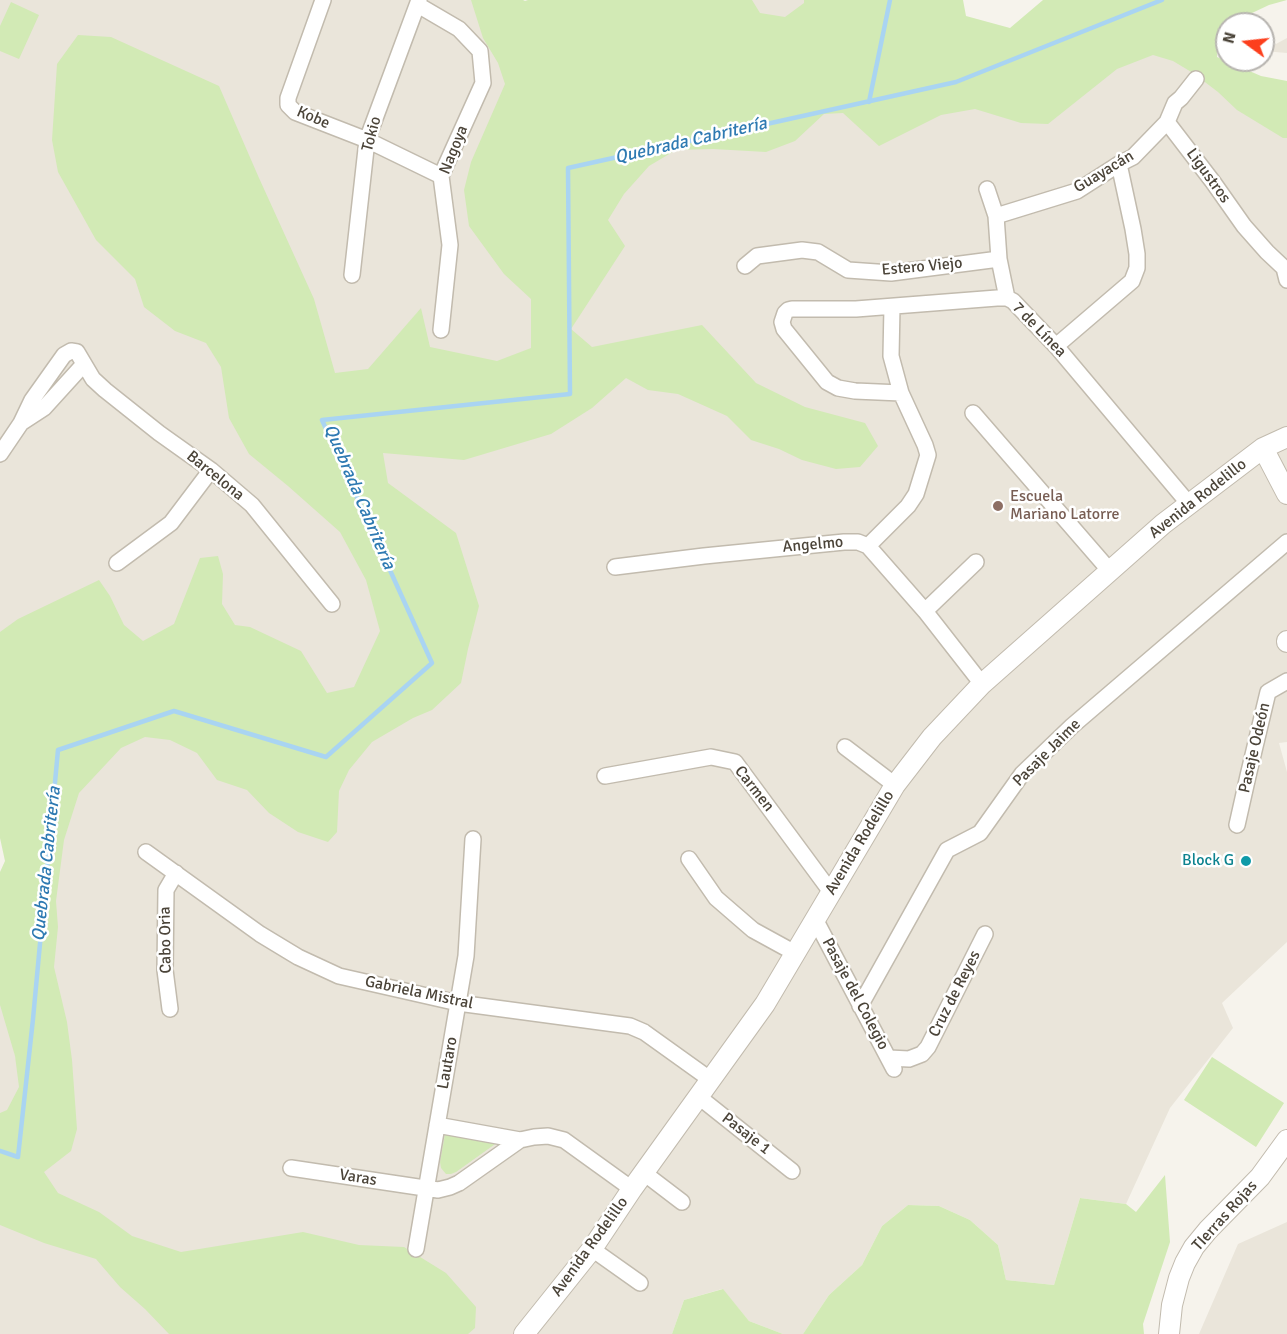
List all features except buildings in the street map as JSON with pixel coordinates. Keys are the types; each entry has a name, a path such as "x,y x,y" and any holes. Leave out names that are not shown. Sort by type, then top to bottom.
{"street":[{"name":"Kobe","path":"323,0 288,98 288,105 295,112 367,140 441,176"},
{"name":"Tokio","path":"352,275 367,140 418,2"},
{"name":"Nagoya","path":"418,2 459,29 480,51 483,83 441,176 450,245 441,330"},
{"path":"1167,122 1174,103 1196,80"},
{"name":"Guayacán","path":"996,216 1077,191 1119,164 1133,158 1167,122"},
{"name":"Ligustros","path":"1167,122 1244,226 1286,271"},
{"path":"1056,346 1132,281 1137,268 1133,229 1119,164"},
{"path":"987,189 996,216 999,259 1007,298"},
{"name":"Estero Viejo","path":"745,266 757,256 802,250 818,252 848,270 891,273 999,259"},
{"name":"7 de Línea","path":"901,393 855,391 838,388 827,382 784,329 783,317 788,310 892,307 1007,298 1013,301 1056,346 1189,504"},
{"path":"868,546 908,506 916,494 928,455 901,393 891,356 892,307"},
{"path":"2,448 21,423 32,400 64,355 71,351 77,352 84,364 44,408 21,423"},
{"name":"Barcelona","path":"84,364 93,379 105,390 211,470 252,506 332,604"},
{"path":"973,413 1110,571"},
{"name":"Avenida Rodelillo","path":"524,1334 592,1249 765,1004 894,785 932,737 982,684 1163,524 1263,448 1287,437"},
{"path":"1263,448 1287,494"},
{"path":"117,563 171,523 211,470"},
{"name":"Angelmo","path":"615,567 704,556 858,542 868,546 925,611 982,684"},
{"name":"Pasaje Jaime","path":"860,1006 946,850 980,833 1022,774 1072,726 1287,542"},
{"path":"925,611 976,562"},
{"name":"Pasaje Odeón","path":"1238,825 1268,692 1287,681"},
{"path":"845,747 894,785"},
{"name":"Carmen","path":"605,776 711,757 735,762 831,892"},
{"name":"Lautaro","path":"416,1250 468,939 473,839"},
{"name":"Gabriela Mistral","path":"146,852 260,934 298,957 339,976 458,1003 630,1026 644,1032 711,1080"},
{"path":"689,859 716,898 753,930 795,953"},
{"name":"Cabo Oria","path":"170,1009 165,970 166,890 176,873"},
{"name":"Pasaje del Colegio","path":"815,919 892,1063"},
{"name":"Cruz de Reyes","path":"892,1063 922,1054 928,1047 985,934"},
{"name":"Pasaje 1","path":"699,1097 792,1171"},
{"path":"437,1125 520,1140 548,1136 564,1140 638,1181 682,1202"},
{"name":"Varas","path":"291,1168 438,1190 459,1183 520,1140"},
{"name":"TIerras Rojas","path":"1169,1334 1172,1305 1179,1278 1194,1247 1260,1177 1287,1140"},
{"path":"592,1249 640,1283"}],"shaded area":[{"path":"0,0 475,0 509,85 535,297 535,351 498,365 427,350 418,312 368,373 335,377 208,340 343,530 369,579 384,632 357,690 325,697 176,626 143,646 0,637"},
{"path":"748,0 808,0 786,21 758,16"},
{"path":"1287,38 1287,53 1275,52 1275,44"},
{"path":"1152,51 1174,57 1195,69 1221,89 1239,107 1287,134 1287,742 1279,743 1287,772 1287,942 1222,1003 1233,1028 1170,1108 1126,1204 1080,1198 1054,1285 1006,1280 998,1245 970,1220 939,1206 908,1205 882,1226 862,1265 829,1295 803,1334 783,1334 749,1321 722,1289 684,1300 672,1334 463,1334 471,1326 472,1308 444,1276 403,1250 359,1249 302,1236 181,1255 130,1240 98,1216 55,1196 39,1171 68,1149 73,1128 63,1023 50,967 54,927 53,901 60,839 76,791 119,745 145,733 172,736 199,750 220,777 249,787 271,810 300,828 326,838 333,830 335,790 346,768 369,739 430,707 457,681 475,606 452,536 384,485 378,449 464,456 549,430 590,405 625,373 650,387 679,390 730,413 753,436 803,456 836,465 858,463 874,445 863,426 804,410 753,386 700,328 589,350 568,332 622,248 604,220 621,192 646,163 675,146 713,145 765,148 793,137 822,110 844,109 880,141 940,111 975,105 1021,120 1047,120 1115,66"},
{"path":"0,992 23,1088 9,1113 0,1116"},
{"path":"0,1221 98,1256 174,1334 0,1334"},
{"path":"1287,1222 1287,1334 1199,1334 1238,1244"}],"green space":[{"path":"471,0 752,0 760,13 785,17 804,3 804,0 963,0 966,16 1010,28 1043,0 1287,0 1254,12 1215,12 1215,72 1252,72 1287,81 1287,138 1283,138 1237,110 1193,73 1173,61 1153,55 1117,69 1048,124 1021,123 975,109 941,115 879,146 843,113 824,114 795,141 766,152 713,149 676,150 649,166 624,194 608,220 625,246 571,329 592,347 702,325 756,383 805,407 865,423 878,446 860,467 836,469 802,460 779,449 751,440 727,416 678,394 648,390 626,378 592,408 551,434 464,460 383,453 388,483 456,533 479,606 461,683 432,710 413,718 372,742 349,770 339,791 337,832 328,842 298,832 269,813 247,790 217,780 197,753 170,740 145,737 121,748 79,793 64,840 56,901 58,927 54,967 67,1022 77,1129 71,1151 44,1172 58,1193 99,1212 132,1236 181,1252 303,1232 359,1245 404,1247 446,1273 476,1307 475,1328 468,1334 169,1334 120,1287 96,1259 44,1243 0,1225 0,1113 7,1110 19,1087 15,1056 0,1005 0,872 5,861 0,838 0,632 18,619 99,580 110,596 124,625 143,641 174,624 200,558 218,556 223,574 222,604 235,625 250,627 301,651 327,693 354,687 380,631 366,580 340,532 249,454 229,418 221,367 206,343 175,331 144,307 135,279 96,240 58,172 52,140 57,64 78,35 111,37 219,86 314,299 335,373 368,369 421,308 430,347 497,361 531,348 531,299 504,274 469,226 464,190 471,162 505,84 498,63 483,38"},
{"path":"11,2 39,15 19,59 0,51 0,26"},
{"path":"1212,1057 1284,1103 1256,1147 1184,1100"},
{"path":"445,1134 498,1142 456,1172 446,1174 440,1162"},
{"path":"1165,1175 1170,1242 1143,1324 1144,1334 803,1334 829,1295 862,1265 882,1226 908,1205 939,1206 970,1220 998,1245 1006,1280 1054,1285 1080,1198 1126,1204 1136,1212"},
{"path":"723,1289 749,1321 783,1334 672,1334 684,1300"}],"waterway":[{"path":"869,102 890,0"},
{"name":"Quebrada Cabritería","path":"0,1151 18,1157 58,750 174,711 326,757 432,663 322,420 570,394 568,168 956,82 1162,0"}],"place":[{"name":"Escuela Mariano Latorre","path":"998,506"},
{"name":"Block G","path":"1246,861"}]}
